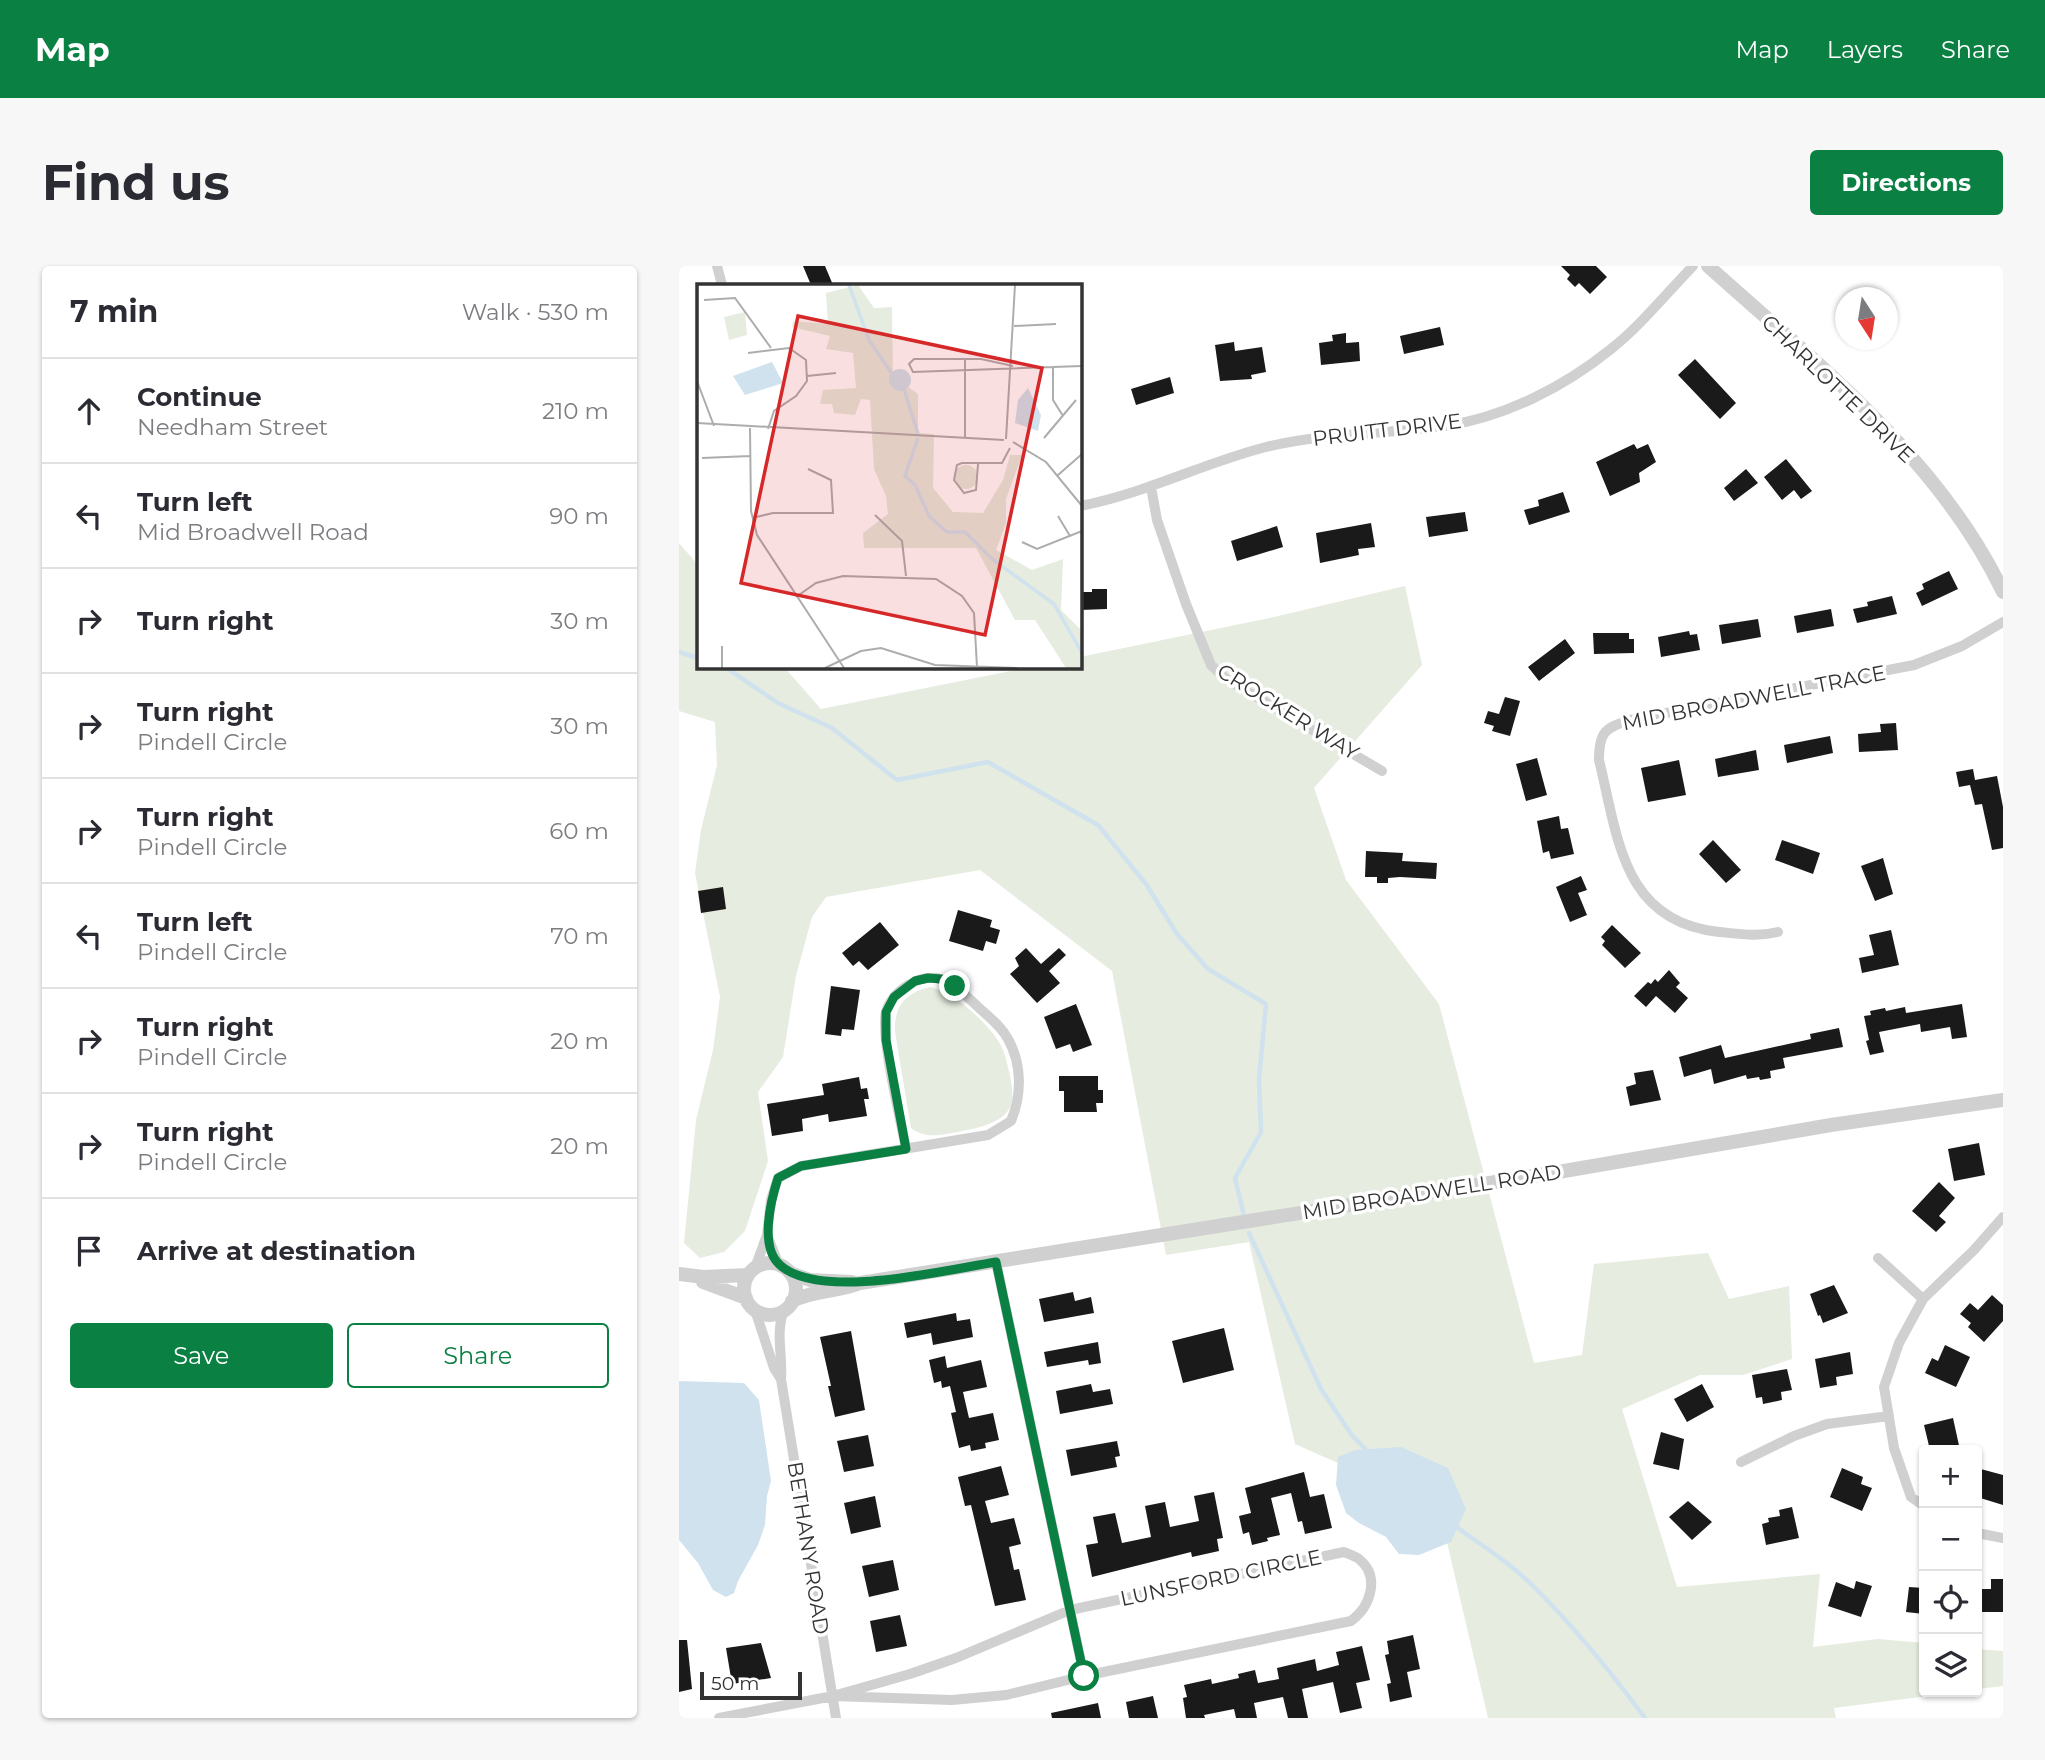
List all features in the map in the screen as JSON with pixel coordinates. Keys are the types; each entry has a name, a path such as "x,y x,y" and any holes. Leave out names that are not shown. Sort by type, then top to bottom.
{"street":[{"path":"717,266 722,284"},
{"name":"PRUITT DRIVE","path":"1081,506 1111,500 1220,460 1268,447 1315,439 1447,425 1523,403 1566,381 1611,349 1692,266"},
{"name":"CHARLOTTE DRIVE","path":"1708,266 1860,404 1916,463 1971,535 2003,592"},
{"name":"CROCKER WAY","path":"1151,487 1157,520 1186,604 1211,665 1226,679 1382,771"},
{"name":"MID BROADWELL TRACE","path":"1778,932 1760,936 1687,927 1671,919 1638,889 1626,866 1599,760 1599,746 1603,734 1615,725 1630,720 1914,665 1962,646 2003,622"},
{"path":"767,1236 796,1288 788,1306 768,1315 755,1310 746,1298 744,1285 767,1236 771,1200 778,1178 801,1166 906,1149 988,1135 1011,1121 1020,1094 1016,1061 1008,1038 955,986 941,979 915,981 894,997 886,1012 886,1040 906,1149"},
{"name":"MID BROADWELL ROAD","path":"788,1306 802,1296 844,1289 860,1283 1564,1171 1831,1125 2003,1100"},
{"path":"1919,1503 1911,1497 1894,1448 1884,1387 1899,1343 1923,1299 1975,1250 2003,1217"},
{"path":"1878,1258 1923,1299"},
{"path":"996,1262 1084,1676"},
{"path":"684,1275 752,1271 767,1263 785,1269"},
{"name":"MID BROADWELL ROAD","path":"785,1269 810,1280 860,1283"},
{"path":"684,1275 746,1298"},
{"name":"BETHANY ROAD","path":"788,1306 779,1332 781,1379 836,1718"},
{"name":"BETHANY ROAD","path":"755,1310 774,1368 781,1379"},
{"path":"1741,1462 1794,1436 1827,1424 1889,1416"},
{"path":"1982,1534 2003,1538"},
{"name":"LUNSFORD CIRCLE","path":"1344,1552 1360,1559 1369,1574 1373,1591 1363,1613 1351,1621 1084,1676 1006,1695 953,1700 833,1696 953,1659 1070,1610 1344,1552"},
{"path":"719,1718 833,1696"}],"shaded area":[{"path":"679,543 697,564 697,668 785,668 821,709 1026,668 1081,668 1081,657 1274,617 1405,586 1422,665 1314,788 1346,880 1439,1004 1534,1363 1582,1355 1594,1264 1708,1253 1729,1299 1789,1286 1792,1359 1743,1375 1700,1375 1622,1409 1677,1587 1820,1574 1813,1647 1878,1639 1919,1643 1920,1697 1834,1708 1836,1718 1488,1718 1439,1508 1295,1444 1249,1242 1166,1255 1112,971 980,870 826,897 812,917 796,976 783,1057 758,1092 768,1161 745,1231 724,1252 700,1258 684,1243 696,1120 713,1050 720,997 695,873 701,830 717,765 715,722 679,711"},
{"path":"930,987 949,995 969,1010 988,1027 1002,1048 1010,1075 1012,1099 1007,1112 991,1123 939,1135 922,1134 911,1128 895,1023 903,1002 914,993"},
{"path":"1982,1649 2003,1651 2003,1686 1982,1688"}],"water":[{"path":"679,1381 744,1383 759,1400 771,1481 765,1525 734,1593 726,1597 713,1590 698,1563 679,1540"},
{"path":"1401,1447 1448,1468 1466,1509 1451,1542 1419,1555 1399,1554 1386,1537 1346,1513 1336,1485 1338,1457 1355,1450"}],"building":[{"path":"803,266 825,266 833,284 811,284"},
{"path":"1561,266 1596,266 1607,277 1590,294 1579,283 1575,287 1567,279 1570,275"},
{"path":"1440,327 1444,345 1404,354 1400,336"},
{"path":"1346,333 1346,343 1359,342 1360,361 1321,365 1319,343 1333,341 1332,335"},
{"path":"1234,342 1235,351 1262,347 1266,372 1251,375 1252,379 1220,381 1215,345"},
{"path":"1695,359 1736,403 1720,419 1678,375"},
{"path":"1170,377 1174,393 1136,405 1131,389"},
{"path":"1634,444 1637,449 1648,444 1656,462 1639,473 1640,482 1610,496 1596,462"},
{"path":"1786,459 1812,491 1801,499 1794,490 1782,500 1764,477"},
{"path":"1746,469 1758,483 1734,501 1724,488"},
{"path":"1563,492 1570,512 1529,525 1524,510 1539,506 1538,500"},
{"path":"1465,512 1468,531 1429,537 1426,517"},
{"path":"1371,523 1375,547 1358,549 1359,555 1320,563 1316,533"},
{"path":"1277,526 1283,547 1237,561 1231,541"},
{"path":"1949,571 1958,589 1922,606 1916,593 1924,589 1922,584"},
{"path":"1092,589 1107,589 1107,609 1081,610 1081,592 1092,592"},
{"path":"1892,596 1897,614 1857,623 1853,609 1868,606 1867,602"},
{"path":"1831,609 1834,626 1797,633 1794,616"},
{"path":"1758,619 1761,637 1722,644 1719,625"},
{"path":"1689,631 1690,635 1697,634 1700,650 1661,657 1658,637"},
{"path":"1593,633 1629,633 1629,639 1634,639 1634,653 1594,654"},
{"path":"1565,639 1575,653 1539,681 1528,667"},
{"path":"1505,697 1520,701 1510,736 1492,731 1494,726 1484,723 1488,711 1499,714"},
{"path":"1896,723 1898,750 1859,752 1858,734 1881,732 1880,724"},
{"path":"1830,736 1833,753 1787,763 1784,745"},
{"path":"1756,750 1759,770 1718,777 1715,759"},
{"path":"1537,758 1547,795 1526,801 1516,764"},
{"path":"1679,760 1686,795 1648,802 1641,768"},
{"path":"1973,769 1975,780 1997,776 2003,807 2003,848 1992,850 1982,804 1975,805 1970,785 1959,787 1956,772"},
{"path":"1559,816 1561,829 1568,828 1574,854 1551,859 1549,851 1543,853 1537,821"},
{"path":"1713,840 1741,870 1726,883 1699,854"},
{"path":"1782,840 1820,853 1813,874 1775,860"},
{"path":"1366,851 1403,853 1402,861 1437,863 1436,879 1400,877 1388,878 1388,883 1377,883 1377,877 1365,877"},
{"path":"1883,858 1893,894 1875,901 1861,866"},
{"path":"1581,876 1587,890 1578,893 1587,915 1570,922 1556,887"},
{"path":"723,887 726,909 701,913 698,891"},
{"path":"958,910 992,920 990,927 1000,930 996,944 986,941 983,951 949,941"},
{"path":"880,922 899,945 868,970 859,961 853,966 842,953"},
{"path":"1612,925 1641,953 1625,968 1602,945 1605,941 1601,937"},
{"path":"1891,930 1899,965 1862,973 1859,958 1874,955 1869,935"},
{"path":"1026,948 1041,964 1059,948 1066,955 1049,971 1060,983 1037,1003 1010,974 1019,966 1015,958"},
{"path":"1669,970 1680,983 1676,987 1688,998 1675,1013 1656,996 1646,1007 1634,996 1648,982 1651,984 1655,979 1658,982"},
{"path":"831,986 860,990 854,1030 842,1029 841,1036 825,1034"},
{"path":"1076,1004 1092,1045 1073,1052 1070,1044 1056,1049 1044,1017"},
{"path":"1962,1004 1967,1037 1952,1039 1950,1027 1921,1032 1920,1024 1879,1032 1884,1052 1870,1055 1864,1016 1871,1015 1870,1011 1905,1007 1906,1013"},
{"path":"1839,1028 1843,1047 1783,1058 1785,1068 1770,1071 1771,1078 1760,1080 1759,1077 1747,1079 1746,1075 1714,1084 1711,1069 1684,1077 1679,1057 1721,1045 1725,1058 1811,1039 1810,1034"},
{"path":"1653,1070 1661,1100 1630,1106 1626,1087 1636,1084 1634,1073"},
{"path":"1059,1076 1098,1076 1098,1090 1103,1090 1103,1103 1096,1103 1097,1112 1064,1112 1064,1091 1059,1091"},
{"path":"859,1077 861,1089 867,1088 869,1099 864,1099 867,1116 829,1122 828,1114 802,1119 803,1131 772,1136 767,1104 824,1095 822,1084"},
{"path":"1979,1143 1985,1175 1954,1181 1948,1149"},
{"path":"1939,1182 1955,1198 1939,1216 1946,1222 1936,1232 1912,1211"},
{"path":"1834,1285 1848,1313 1823,1323 1810,1294"},
{"path":"1073,1292 1075,1301 1091,1297 1094,1313 1044,1322 1039,1299"},
{"path":"1992,1295 2003,1305 2003,1321 1984,1342 1968,1327 1971,1323 1960,1314 1970,1303 1978,1310"},
{"path":"956,1313 957,1321 970,1319 973,1337 933,1345 931,1333 907,1338 904,1323"},
{"path":"1224,1328 1234,1370 1183,1383 1172,1341"},
{"path":"851,1331 865,1410 835,1417 820,1337"},
{"path":"1098,1342 1101,1363 1089,1365 1088,1360 1047,1367 1044,1352"},
{"path":"1945,1345 1970,1357 1956,1387 1925,1373 1932,1358 1938,1361"},
{"path":"1850,1352 1853,1374 1836,1377 1837,1385 1820,1388 1815,1359"},
{"path":"945,1356 947,1368 981,1360 987,1387 963,1392 969,1418 993,1413 999,1440 985,1443 986,1448 971,1451 970,1445 959,1448 951,1413 956,1412 950,1386 942,1388 941,1381 934,1383 929,1360"},
{"path":"1787,1369 1792,1390 1781,1392 1782,1400 1763,1404 1762,1397 1756,1398 1752,1375"},
{"path":"1091,1384 1093,1392 1110,1389 1113,1404 1060,1414 1056,1391"},
{"path":"1702,1384 1714,1407 1687,1422 1674,1399"},
{"path":"1953,1418 1959,1445 1929,1445 1924,1425"},
{"path":"1661,1432 1684,1439 1679,1470 1653,1464"},
{"path":"868,1435 874,1466 844,1472 837,1441"},
{"path":"1117,1441 1120,1456 1115,1457 1117,1467 1071,1476 1066,1450"},
{"path":"1001,1466 1009,1495 985,1501 991,1523 1014,1518 1021,1544 1009,1547 1014,1570 1019,1569 1026,1600 995,1606 971,1505 965,1506 958,1477"},
{"path":"1842,1468 1863,1477 1861,1484 1872,1488 1862,1511 1830,1497"},
{"path":"1982,1469 2003,1475 2003,1505 1982,1499"},
{"path":"1304,1472 1310,1497 1324,1494 1332,1528 1305,1534 1302,1521 1298,1522 1291,1493 1271,1498 1280,1535 1252,1545 1249,1532 1243,1534 1239,1516 1251,1513 1245,1488"},
{"path":"1214,1492 1223,1538 1217,1539 1219,1551 1192,1557 1191,1552 1092,1577 1086,1545 1098,1543 1093,1517 1115,1513 1122,1543 1151,1537 1145,1506 1165,1502 1170,1527 1199,1521 1194,1496"},
{"path":"875,1496 881,1527 851,1534 844,1503"},
{"path":"1688,1501 1712,1522 1692,1540 1669,1517"},
{"path":"1792,1507 1799,1538 1766,1545 1762,1524 1769,1522 1768,1518 1780,1516 1779,1510"},
{"path":"893,1560 899,1590 869,1597 862,1566"},
{"path":"1991,1579 2003,1579 2003,1612 1982,1612 1982,1589 1991,1589"},
{"path":"1856,1581 1872,1586 1861,1617 1828,1606 1836,1582 1854,1589"},
{"path":"1909,1587 1919,1588 1919,1613 1906,1612"},
{"path":"900,1615 907,1646 876,1652 870,1621"},
{"path":"1413,1635 1420,1669 1407,1672 1412,1697 1390,1702 1387,1684 1391,1683 1385,1655 1389,1654 1387,1641"},
{"path":"679,1640 687,1640 692,1689 679,1692"},
{"path":"761,1643 771,1678 732,1684 726,1648"},
{"path":"1362,1646 1370,1680 1356,1683 1362,1708 1340,1713 1333,1682 1302,1689 1308,1718 1288,1718 1283,1697 1254,1703 1257,1718 1236,1718 1234,1709 1204,1715 1205,1718 1186,1718 1183,1698 1187,1697 1184,1685 1211,1679 1212,1684 1239,1678 1238,1674 1255,1670 1258,1683 1279,1679 1277,1668 1315,1659 1317,1671 1339,1665 1336,1652"},
{"path":"1153,1696 1158,1718 1129,1718 1126,1702"},
{"path":"1098,1703 1101,1718 1052,1718 1051,1713"}],"waterway":[{"path":"679,652 697,658"},
{"path":"726,668 778,703 832,728 897,780 988,762 1098,825 1146,884 1177,934 1208,969 1266,1004 1259,1079 1261,1132 1235,1178 1244,1216"},
{"path":"1249,1233 1321,1389 1351,1434 1368,1452"},
{"path":"1455,1526 1495,1554 1532,1585 1591,1649 1645,1718"}],"route":[{"path":"955,986 941,979 915,981 894,997 886,1012 886,1040 906,1149 801,1166 778,1178 771,1200 767,1236 779,1265 798,1277 810,1280 860,1283 996,1262 1084,1676"}]}
